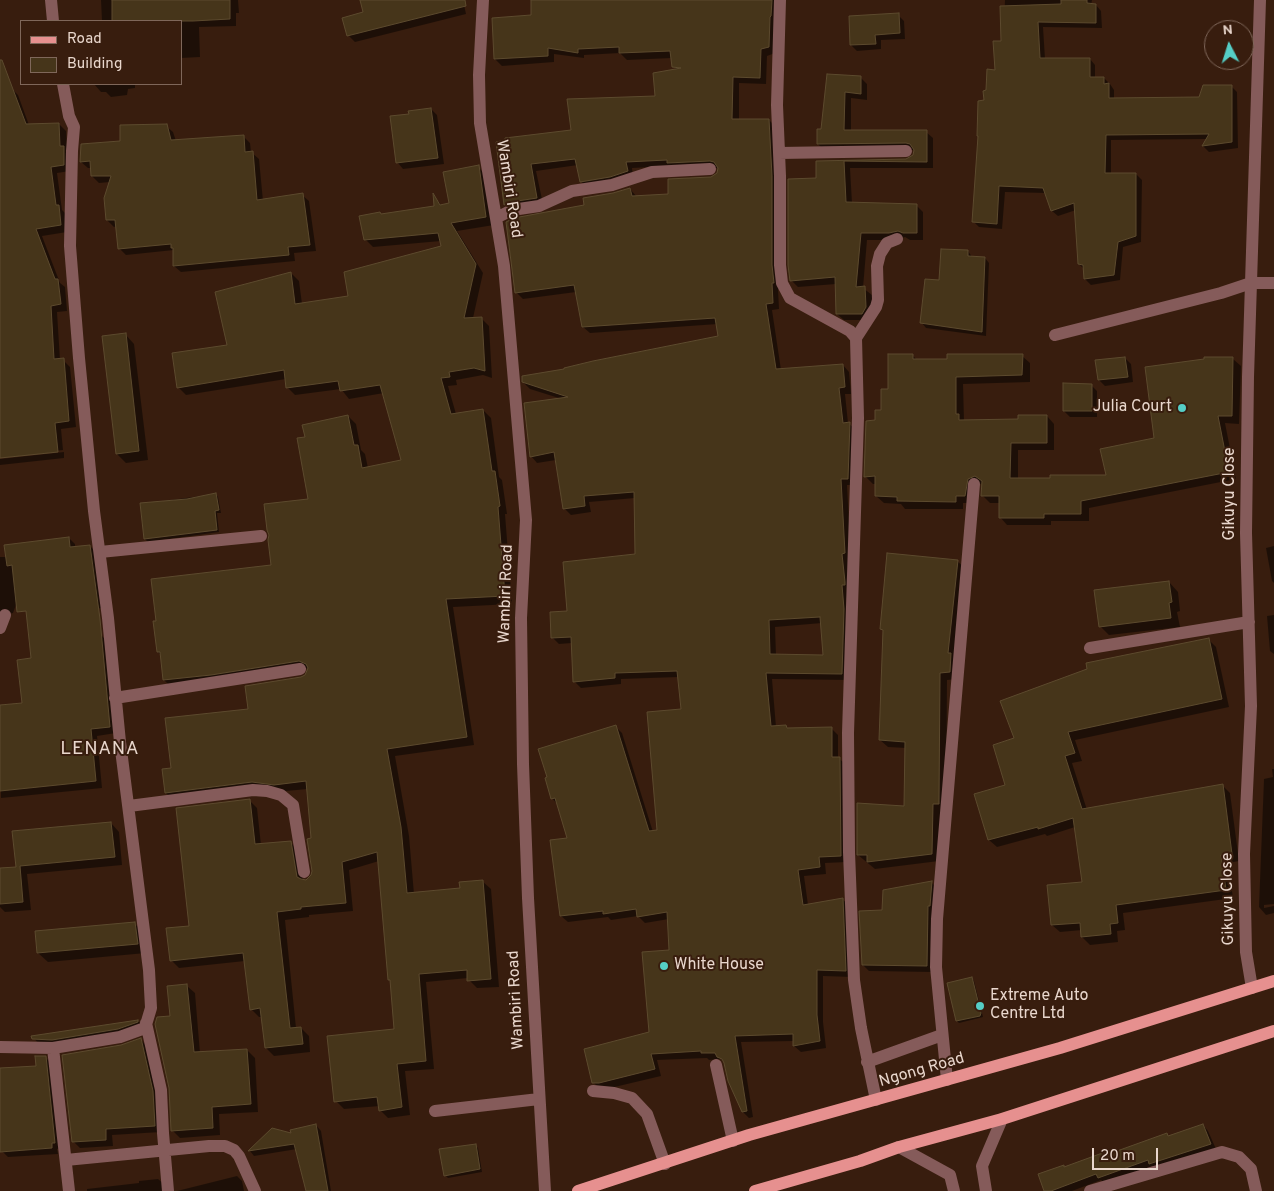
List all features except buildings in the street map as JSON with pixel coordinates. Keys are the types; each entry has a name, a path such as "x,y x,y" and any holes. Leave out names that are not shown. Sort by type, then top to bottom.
{"main road":[{"name":"Ngong Road","path":"578,1191 733,1141 947,1080 1274,982"},
{"path":"756,1191 860,1161 899,1147 1002,1119 1274,1031"}],"street":[{"path":"51,0 53,20"},
{"name":"Wambiri Road","path":"483,0 479,75 480,122 504,266 526,520 521,618 523,764 528,898 545,1191"},
{"path":"780,0 777,105 782,283 790,298 850,331 856,338"},
{"name":"Gikuyu Close","path":"1252,988 1246,952 1244,854 1251,706 1246,533 1250,284 1255,207 1260,0"},
{"path":"0,1047 53,1048 120,1037 145,1028 151,1008 149,970 115,698 86,437 70,246 74,127 69,116 63,85"},
{"path":"779,154 906,152"},
{"path":"496,218 512,210 539,206 572,191 612,185 652,172 710,169"},
{"path":"876,1100 854,980 849,852 848,732 858,418 856,338 876,307 878,300 877,266 880,254 887,243 897,239"},
{"path":"1055,335 1197,300 1250,284 1274,283"},
{"path":"947,1080 936,967 937,919 974,484"},
{"path":"100,552 261,536"},
{"path":"0,628 4,615"},
{"path":"1090,648 1249,622"},
{"path":"115,698 300,669"},
{"path":"129,806 253,790 281,795 293,805 304,872"},
{"path":"146,1023 161,1090 168,1191"},
{"path":"868,1062 942,1034"},
{"path":"53,1048 69,1191"},
{"path":"716,1065 733,1141"},
{"path":"593,1091 614,1093 632,1098 648,1114 665,1164"},
{"path":"435,1111 539,1099"},
{"path":"986,1191 982,1166 1002,1119"},
{"path":"66,1160 225,1146 234,1150 239,1156 255,1191"},
{"path":"899,1147 950,1175 954,1191"},
{"path":"1090,1191 1222,1152 1239,1157 1252,1169 1256,1191"}],"place":[{"name":"Julia Court","path":"1182,408"},
{"name":"White House","path":"664,966"},
{"name":"Extreme Auto Centre Ltd","path":"980,1006"}],"district":[{"name":"LENANA","path":"100,750"}]}
